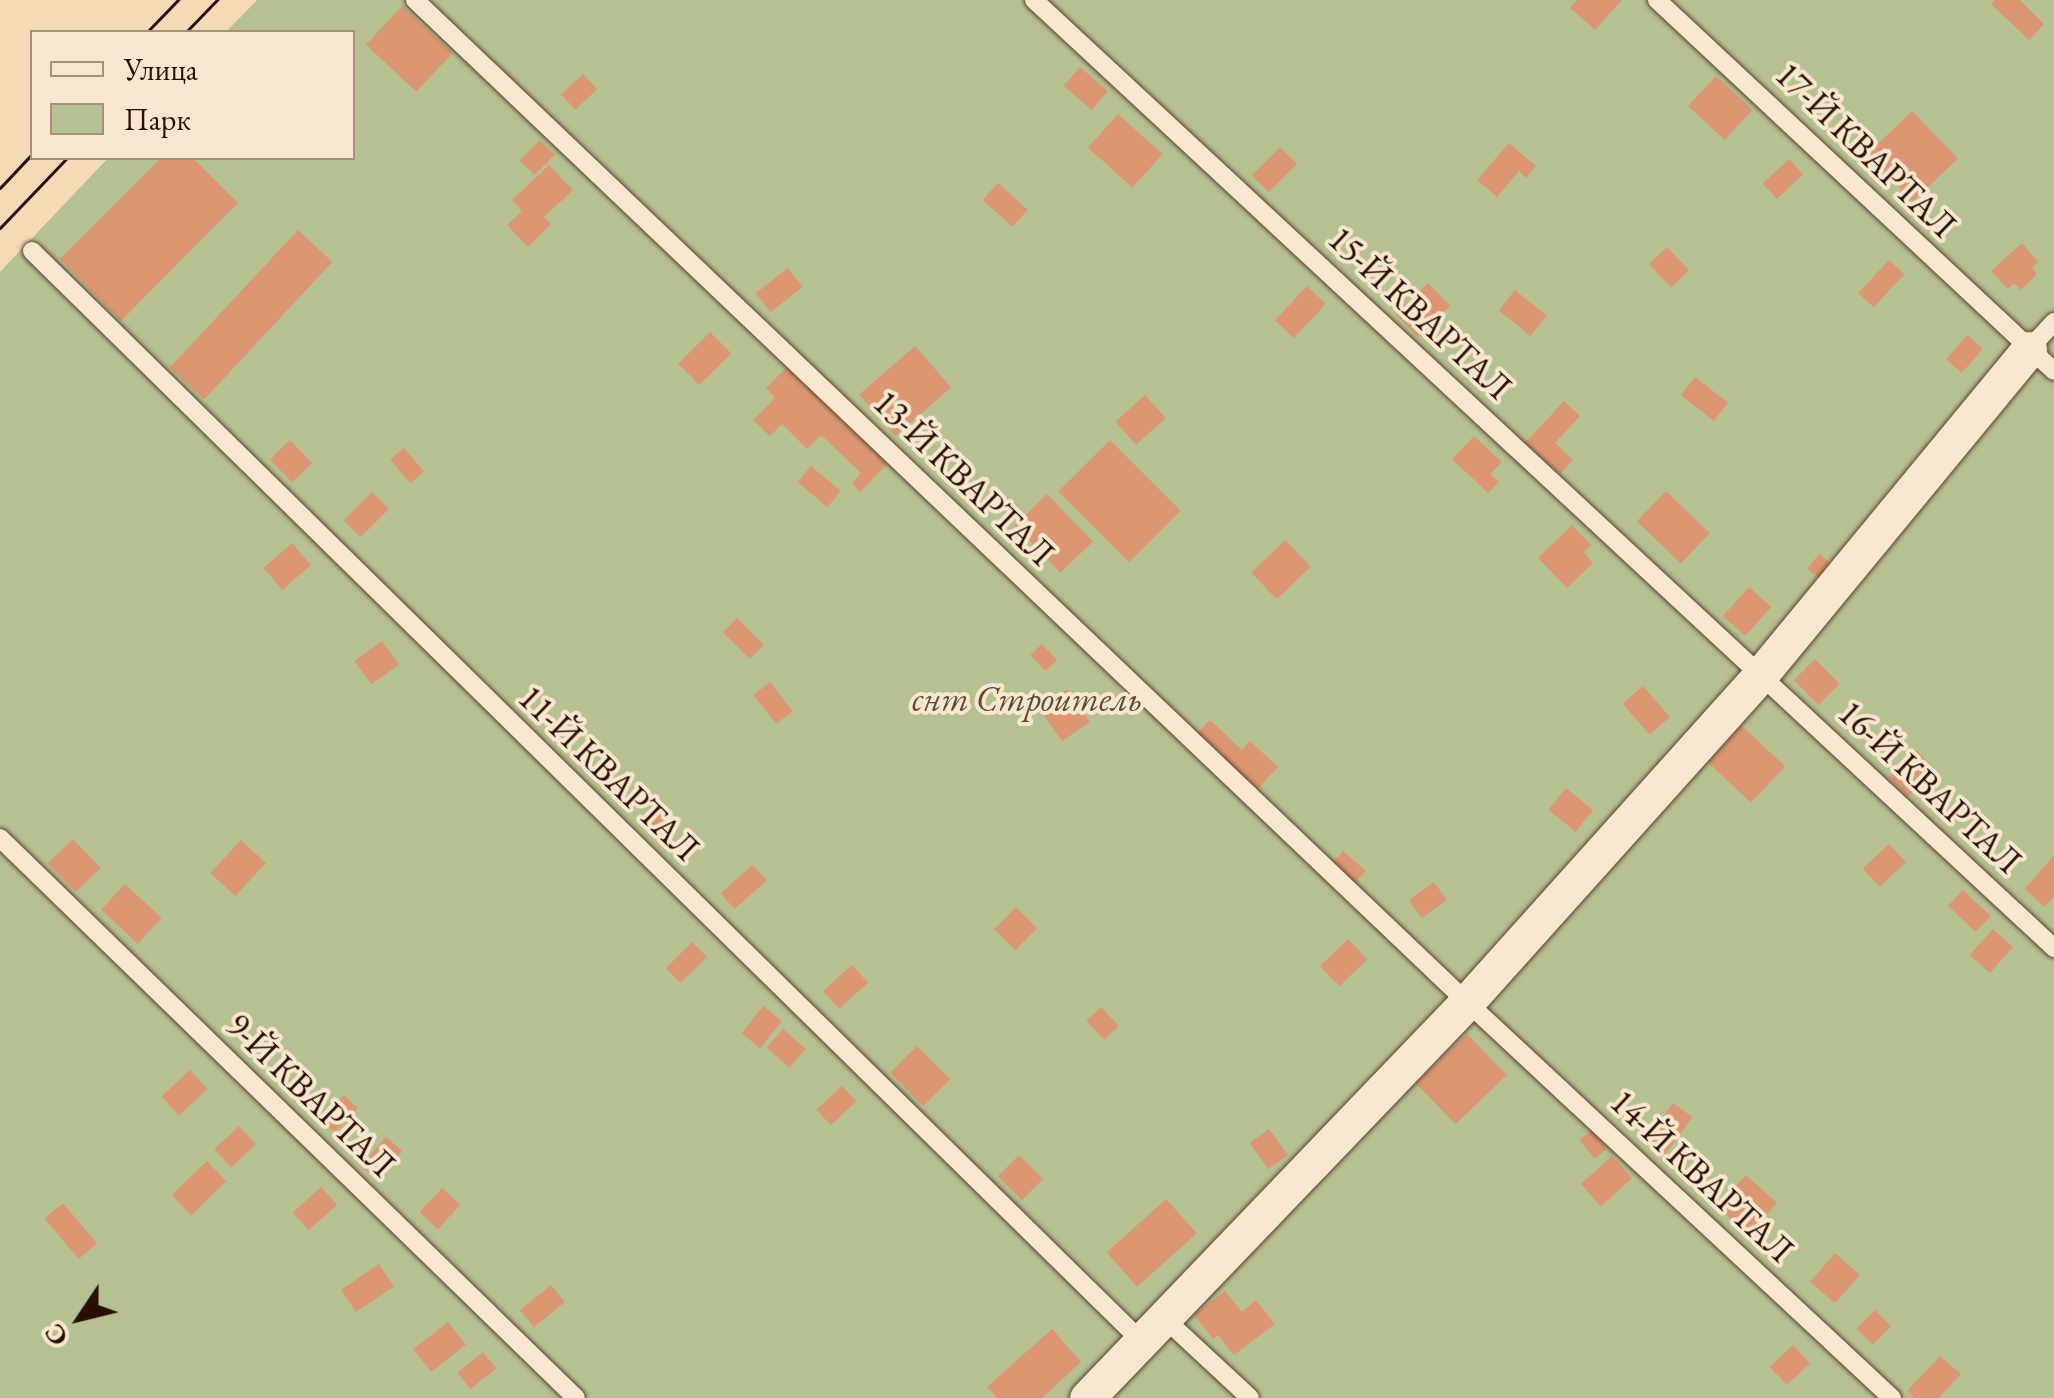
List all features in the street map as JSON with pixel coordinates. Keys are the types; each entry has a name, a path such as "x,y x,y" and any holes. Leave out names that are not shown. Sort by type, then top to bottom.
{"street":[{"path":"1087,1398 1468,1002 2042,360"}],"lane":[{"name":"13-Й КВАРТАЛ","path":"416,0 1468,1002"},
{"name":"15-Й КВАРТАЛ","path":"1034,0 1762,673"},
{"name":"17-Й КВАРТАЛ","path":"1657,0 2042,360"},
{"name":"11-Й КВАРТАЛ","path":"32,251 1153,1329 1250,1398"},
{"path":"2042,360 2054,322"},
{"name":"16-Й КВАРТАЛ","path":"1762,673 2054,948"},
{"name":"9-Й КВАРТАЛ","path":"0,838 576,1398"},
{"name":"14-Й КВАРТАЛ","path":"1468,1002 1892,1398"}],"green space":[{"name":"снт Строитель","path":"257,0 2054,0 2054,1398 0,1398 0,272 106,160 355,160 355,30 228,30"}],"building":[{"path":"1577,0 1622,0 1595,30 1570,8"},
{"path":"1995,0 2020,0 2044,24 2029,40 1991,4"},
{"path":"402,6 452,53 416,92 366,45"},
{"path":"1080,67 1108,91 1092,110 1064,86"},
{"path":"583,74 597,89 575,110 561,94"},
{"path":"1716,76 1753,110 1725,140 1688,106"},
{"path":"1912,111 1958,158 1913,202 1867,154"},
{"path":"1118,114 1163,154 1132,188 1088,147"},
{"path":"540,140 555,155 534,175 519,161"},
{"path":"1509,143 1536,166 1526,178 1519,171 1497,197 1477,180"},
{"path":"1280,147 1297,164 1269,192 1252,175"},
{"path":"1789,159 1803,174 1777,199 1763,184"},
{"path":"159,160 195,160 238,203 121,321 60,259"},
{"path":"549,165 573,190 544,217 551,224 528,247 507,225 522,211 512,200"},
{"path":"998,183 1028,210 1012,227 983,200"},
{"path":"298,230 332,262 204,400 170,367"},
{"path":"2022,243 2038,262 2032,268 2037,274 2021,290 2014,283 2008,289 1991,271"},
{"path":"1667,247 1689,270 1671,287 1649,264"},
{"path":"1889,260 1904,274 1874,307 1858,293"},
{"path":"788,268 803,287 770,312 756,293"},
{"path":"1428,283 1450,306 1418,337 1396,314"},
{"path":"1307,286 1326,304 1294,338 1275,320"},
{"path":"1515,290 1547,316 1531,336 1499,310"},
{"path":"710,332 731,353 699,385 678,364"},
{"path":"1967,335 1983,349 1962,373 1946,359"},
{"path":"915,346 951,388 895,436 859,395"},
{"path":"787,367 887,464 860,492 852,483 861,473 821,435 807,449 782,424 770,436 753,420 775,398 766,388"},
{"path":"1695,377 1728,403 1714,421 1681,395"},
{"path":"1145,395 1166,418 1136,445 1115,422"},
{"path":"1564,401 1580,416 1555,443 1573,460 1560,474 1525,443"},
{"path":"1474,436 1502,462 1490,474 1499,482 1488,493 1452,459"},
{"path":"290,440 312,463 292,482 270,459"},
{"path":"1110,440 1181,511 1129,562 1058,492"},
{"path":"404,448 424,472 410,483 390,460"},
{"path":"811,466 841,491 827,507 798,482"},
{"path":"1666,491 1710,533 1681,564 1637,521"},
{"path":"372,492 389,509 361,537 344,520"},
{"path":"1047,494 1093,541 1060,573 1015,525"},
{"path":"1572,525 1591,545 1584,552 1593,563 1567,588 1538,558"},
{"path":"1285,540 1311,567 1277,599 1251,573"},
{"path":"292,543 311,565 282,590 263,568"},
{"path":"1819,554 1838,569 1826,584 1807,569"},
{"path":"1749,587 1771,607 1745,636 1723,616"},
{"path":"737,618 764,645 750,659 723,632"},
{"path":"382,641 399,664 372,684 354,661"},
{"path":"1042,644 1057,660 1045,671 1030,655"},
{"path":"1815,659 1840,684 1819,705 1794,680"},
{"path":"770,682 793,711 776,724 753,695"},
{"path":"1643,686 1670,717 1650,735 1623,704"},
{"path":"1067,689 1090,722 1062,741 1039,709"},
{"path":"1210,720 1242,750 1250,741 1278,767 1255,792 1194,736"},
{"path":"1742,726 1785,766 1751,803 1708,763"},
{"path":"1916,750 1935,769 1908,797 1888,778"},
{"path":"1566,788 1593,810 1576,832 1548,810"},
{"path":"659,804 677,822 657,841 639,824"},
{"path":"73,839 101,868 76,892 48,863"},
{"path":"241,840 266,863 235,896 210,873"},
{"path":"1889,844 1906,862 1880,887 1863,869"},
{"path":"1343,851 1366,871 1354,884 1331,865"},
{"path":"2054,855 2054,896 2044,907 2025,889"},
{"path":"753,865 767,881 734,909 721,893"},
{"path":"1434,882 1447,900 1422,918 1409,900"},
{"path":"125,884 162,918 138,944 101,910"},
{"path":"1963,890 1991,916 1976,932 1948,906"},
{"path":"1016,907 1037,928 1015,950 994,929"},
{"path":"1993,929 2013,947 1990,973 1970,955"},
{"path":"1348,939 1367,959 1339,986 1320,966"},
{"path":"692,942 707,957 681,983 666,968"},
{"path":"852,965 868,983 839,1009 823,991"},
{"path":"763,1006 782,1021 760,1048 741,1034"},
{"path":"1101,1007 1119,1026 1104,1040 1086,1021"},
{"path":"783,1029 806,1049 789,1068 767,1048"},
{"path":"1467,1034 1507,1075 1456,1124 1416,1083"},
{"path":"917,1046 950,1079 923,1106 890,1073"},
{"path":"190,1070 208,1089 179,1116 161,1097"},
{"path":"842,1086 856,1101 831,1125 816,1110"},
{"path":"344,1095 358,1108 335,1133 321,1120"},
{"path":"1673,1103 1692,1117 1663,1158 1644,1143"},
{"path":"239,1126 256,1144 231,1167 214,1149"},
{"path":"1269,1129 1288,1155 1268,1169 1250,1143"},
{"path":"1592,1130 1607,1149 1594,1159 1579,1140"},
{"path":"386,1137 402,1151 377,1179 361,1166"},
{"path":"1019,1155 1043,1179 1022,1200 998,1176"},
{"path":"1612,1156 1632,1178 1601,1206 1581,1184"},
{"path":"207,1161 226,1181 191,1215 172,1195"},
{"path":"1746,1175 1777,1203 1748,1235 1717,1207"},
{"path":"321,1187 337,1205 309,1230 293,1212"},
{"path":"442,1188 460,1205 438,1229 419,1212"},
{"path":"1166,1199 1197,1233 1137,1287 1107,1253"},
{"path":"63,1203 97,1244 79,1259 45,1218"},
{"path":"1835,1253 1860,1275 1835,1303 1810,1282"},
{"path":"379,1264 394,1286 356,1312 341,1290"},
{"path":"551,1285 565,1302 534,1327 520,1310"},
{"path":"1225,1291 1242,1312 1256,1300 1275,1324 1234,1355 1218,1335 1213,1339 1194,1315"},
{"path":"1875,1310 1891,1326 1873,1345 1857,1328"},
{"path":"448,1322 466,1345 431,1372 413,1349"},
{"path":"1052,1329 1081,1362 1042,1398 997,1398 987,1387"},
{"path":"1793,1345 1810,1363 1787,1385 1770,1367"},
{"path":"483,1352 496,1368 471,1389 457,1373"},
{"path":"1940,1356 1961,1374 1939,1398 1914,1398 1907,1391"}],"tram line":[{"path":"149,30 178,0"},
{"path":"188,30 217,0"},
{"path":"0,188 30,156"},
{"path":"0,228 65,160"}]}
